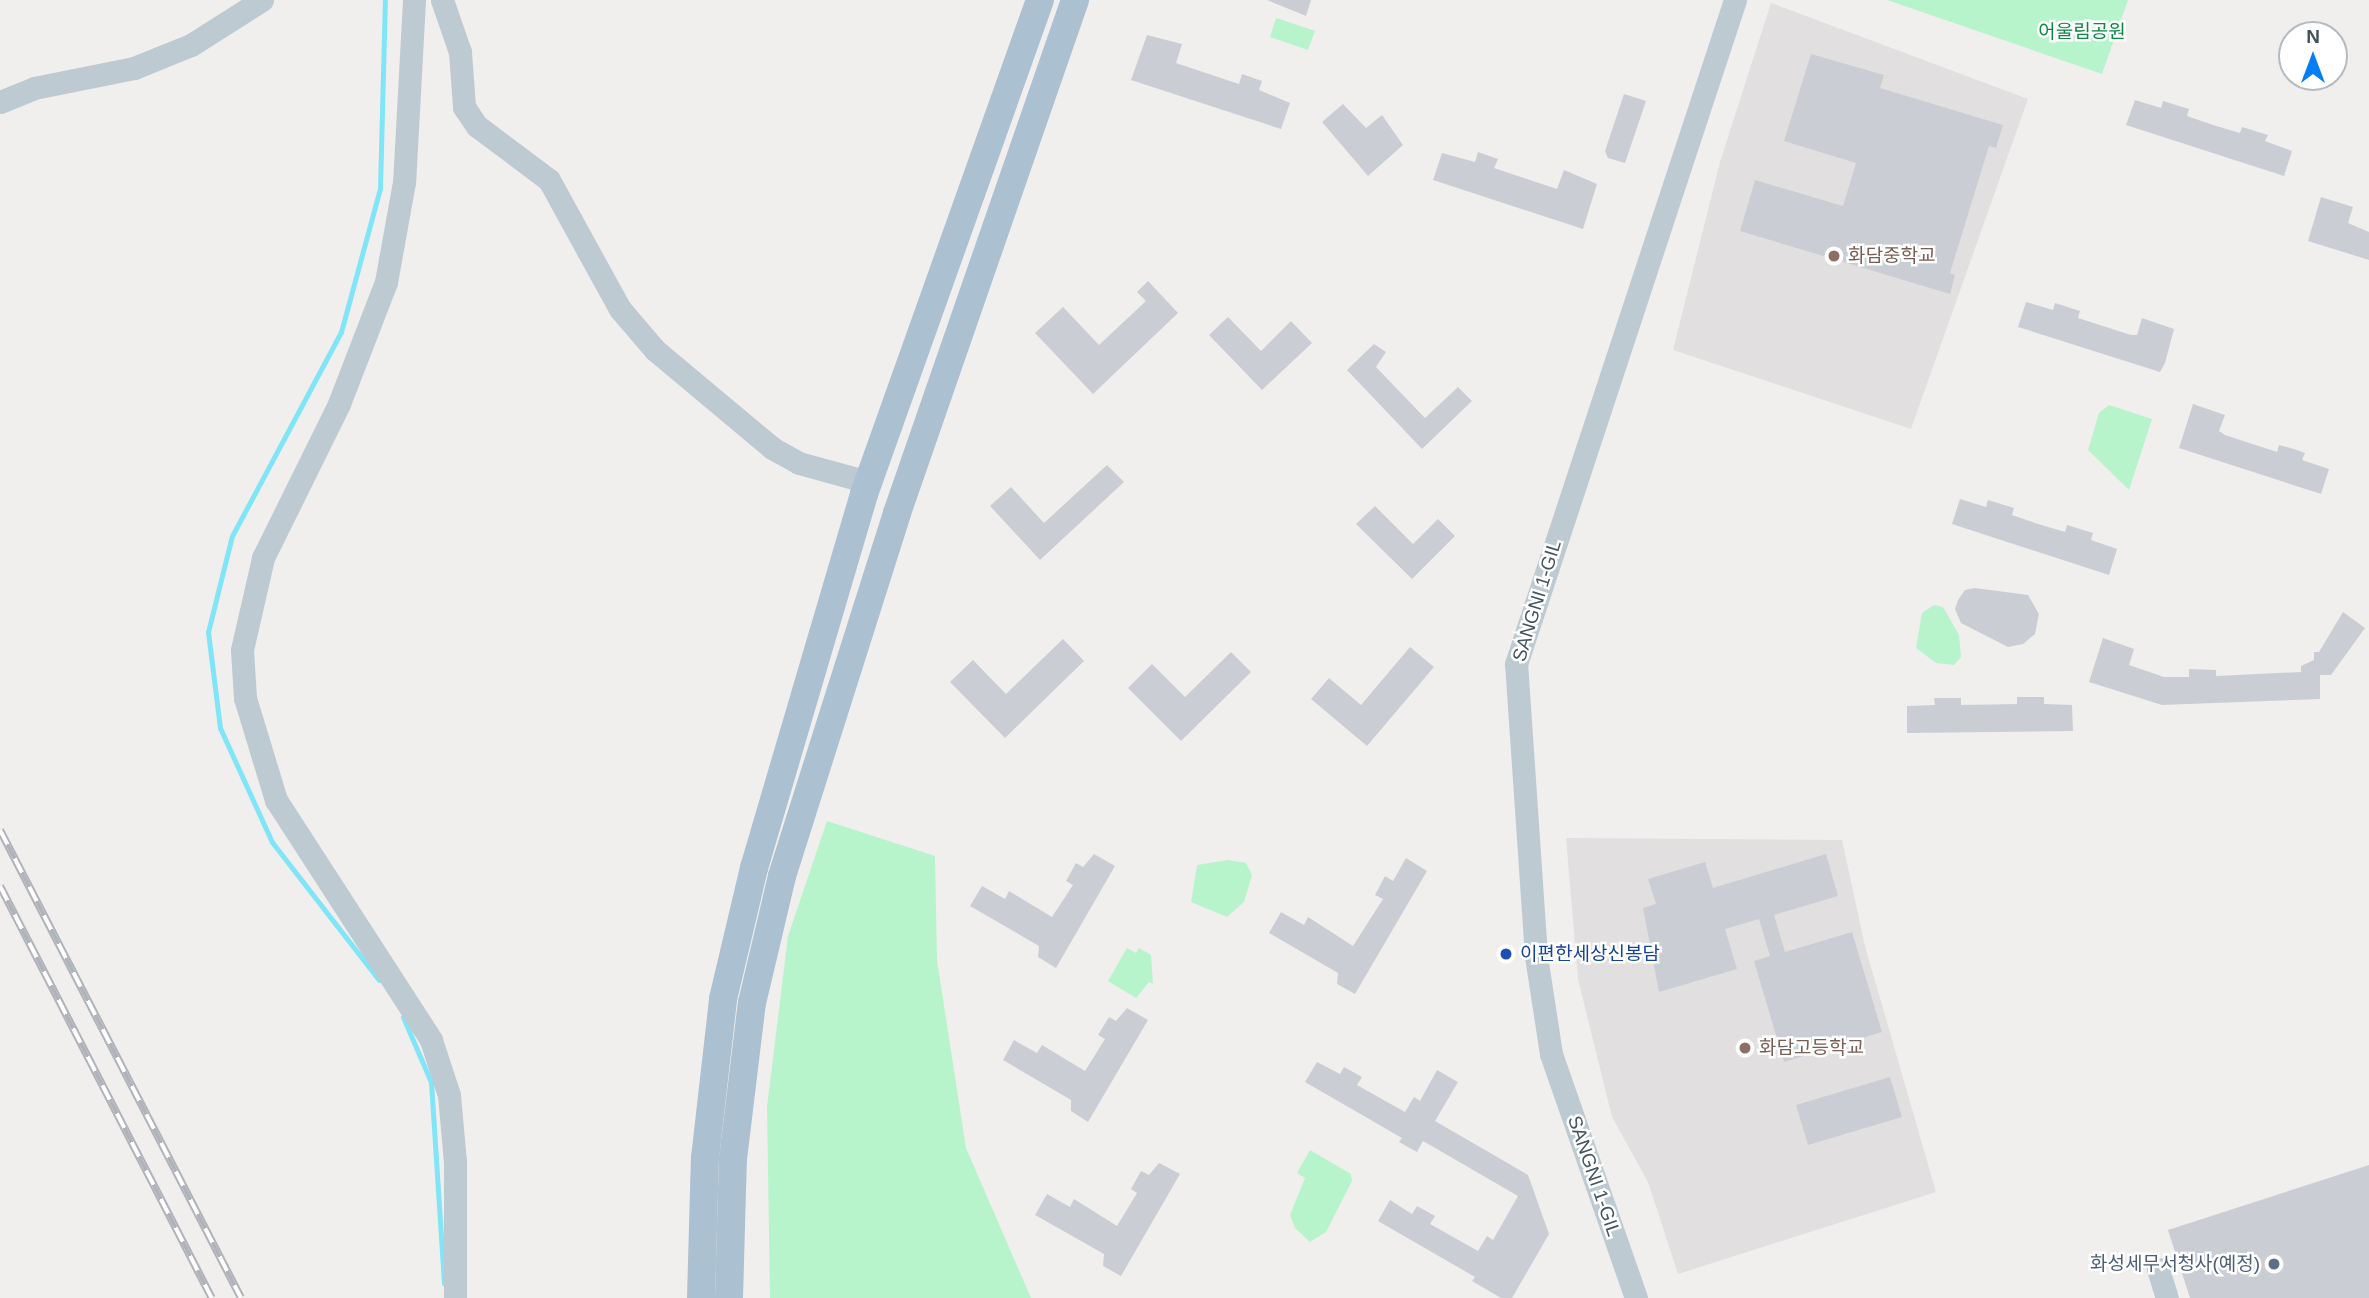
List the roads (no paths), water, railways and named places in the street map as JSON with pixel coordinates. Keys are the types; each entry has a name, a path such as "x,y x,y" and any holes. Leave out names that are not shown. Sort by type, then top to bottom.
{"main road":[{"path":"701,1298 705,1158 723,999 754,868 868,482 1040,0"},
{"path":"730,1298 733,1159 752,1003 782,876 897,513 1076,0"}],"street":[{"path":"2,100 34,88 134,68 191,45 262,0"},
{"path":"414,0 404,182 386,282 339,404 288,500 263,558 242,649 245,698 276,800 431,1040 449,1095 455,1162 455,1298"},
{"path":"442,0 460,52 464,107 477,126 550,180 620,309 655,350 772,448 799,463 868,482"},
{"name":"SANGNI 1-GIL","path":"1636,1298 1551,1054 1536,956 1516,664 1735,0"},
{"path":"2158,1269 2167,1298"}],"waterway":[{"path":"379,980 272,842 220,728 208,632 232,536 341,332 380,188 385,0"},
{"path":"403,1017 431,1082 444,1284"}],"railway":[{"path":"0,830 241,1298"},
{"path":"0,886 212,1298"}],"place":[{"name":"화담중학교","path":"1834,256"},
{"name":"이편한세상신봉담","path":"1506,954"},
{"name":"화담고등학교","path":"1745,1048"},
{"name":"화성세무서청사(예정)","path":"2274,1264"}],"park label":[{"name":"어울림공원","path":"2082,32"}]}
